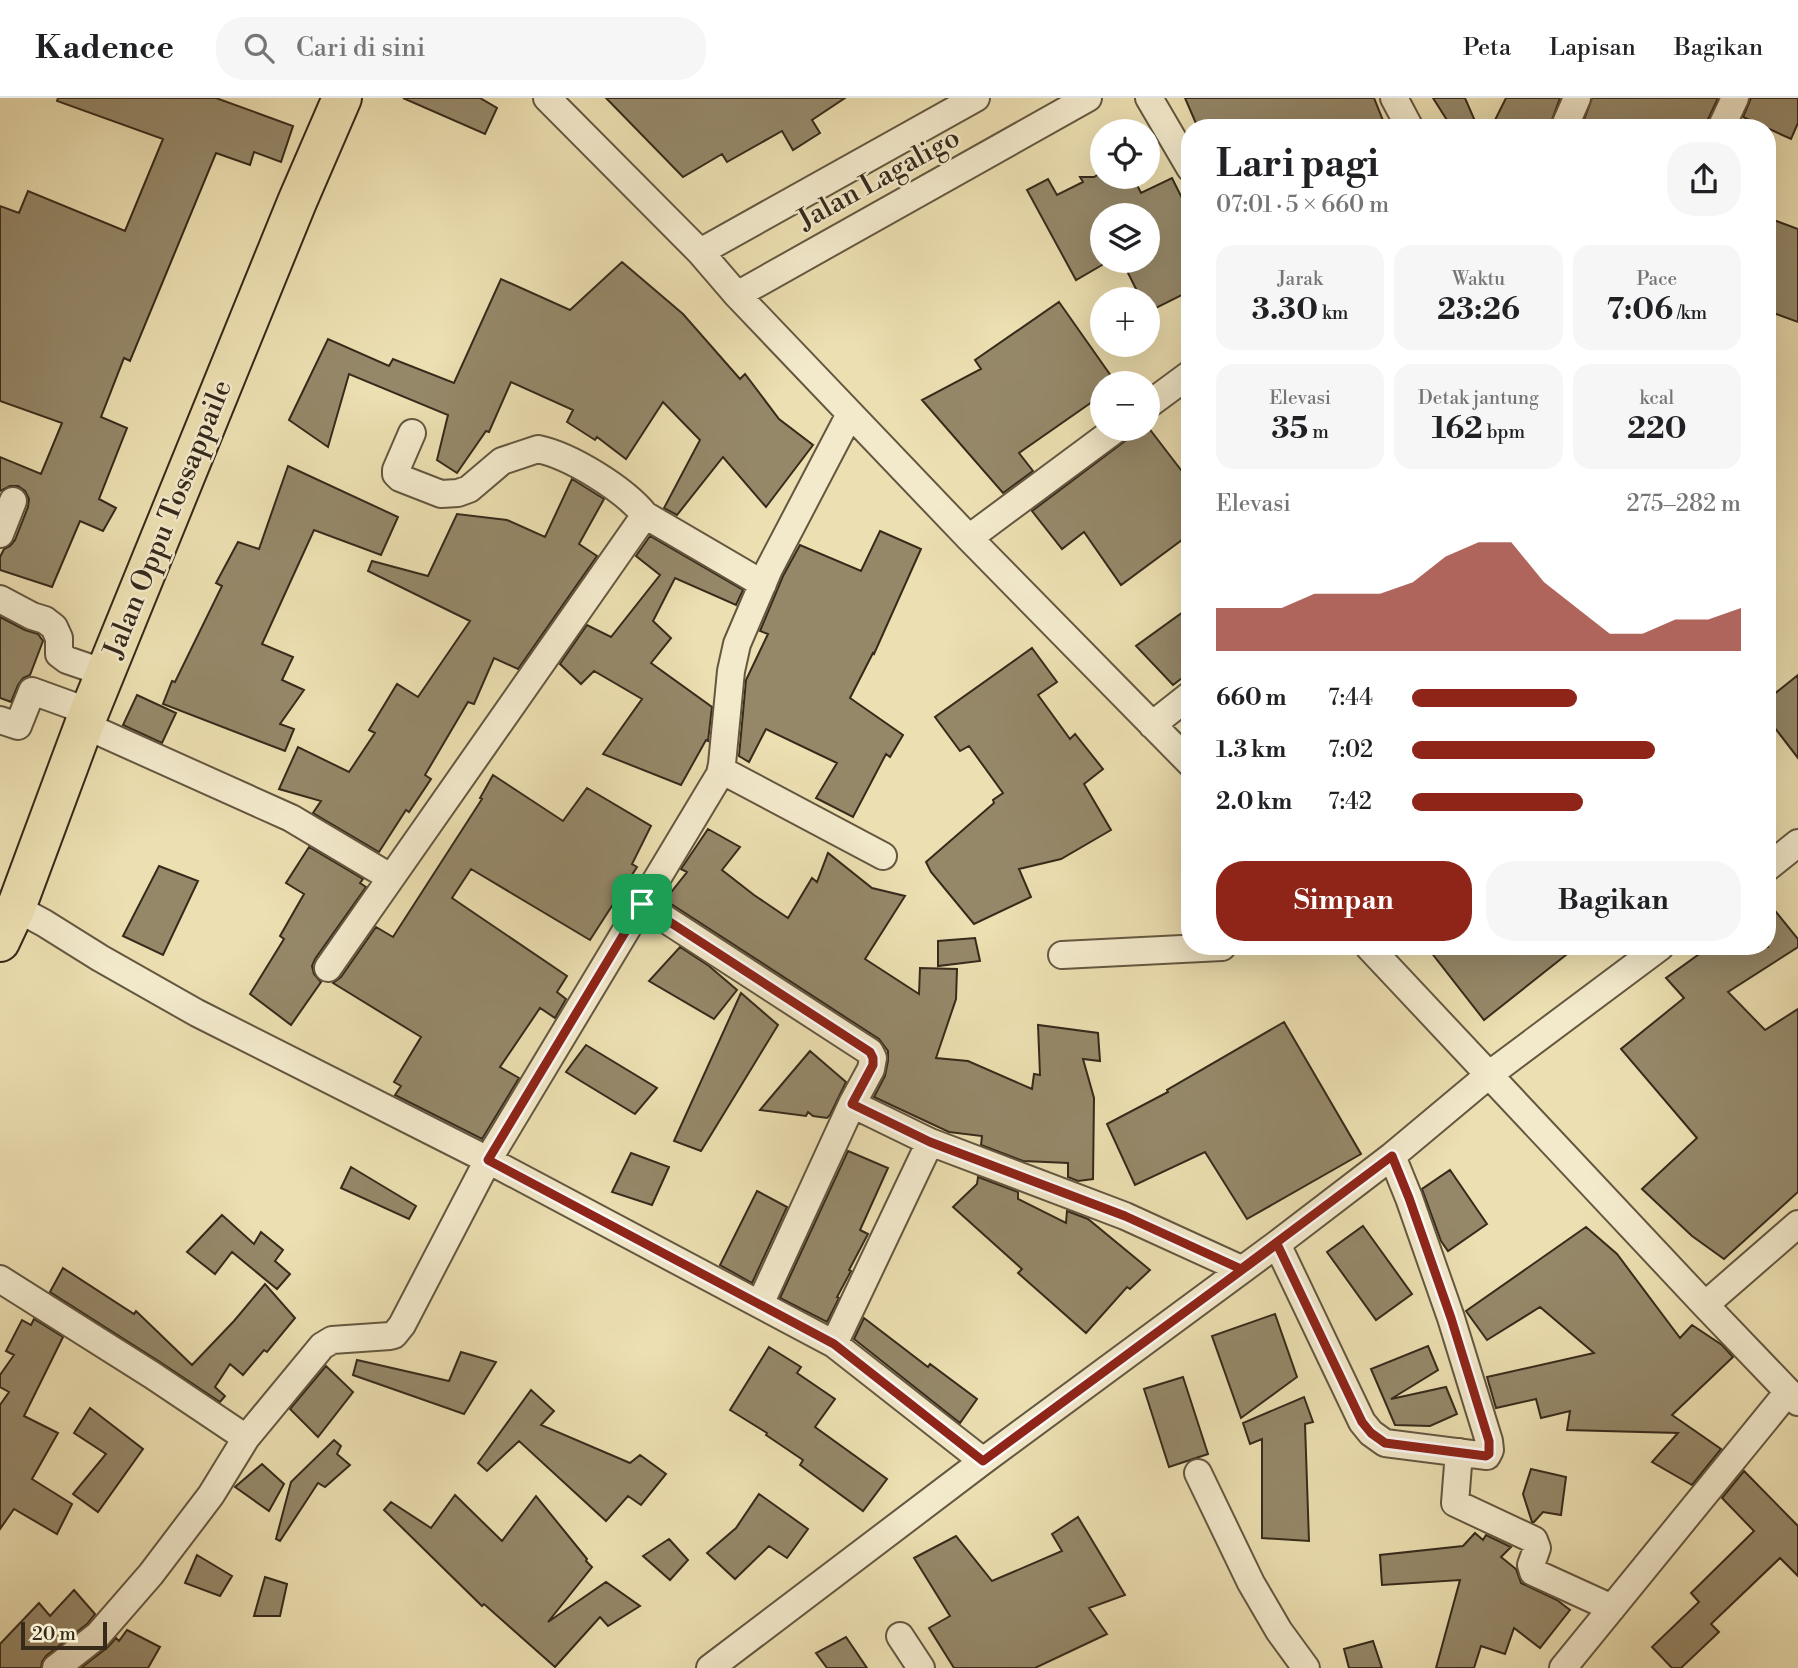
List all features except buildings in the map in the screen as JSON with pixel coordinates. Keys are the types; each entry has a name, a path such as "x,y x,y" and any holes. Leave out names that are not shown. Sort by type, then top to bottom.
{"main road":[{"name":"Jalan Oppu Tossappaile","path":"0,942 16,908 105,673 342,98"}],"street":[{"path":"547,98 700,252 737,296 850,414 1181,754"},
{"name":"Jalan Lagaligo","path":"700,252 976,98"},
{"name":"Jalan Lagaligo","path":"737,296 1088,98"},
{"path":"1149,98 1181,153"},
{"path":"1394,98 1405,119"},
{"path":"1568,119 1577,98"},
{"path":"1725,119 1735,98"},
{"path":"1160,397 1181,384"},
{"path":"56,1668 98,1635 151,1574 211,1495 246,1438 322,1346 332,1340 394,1335 402,1325 488,1160 721,770 737,644 769,569 850,414"},
{"path":"412,433 396,470 400,478 441,494 458,493 468,489 502,461 538,449 587,468 638,506 645,515 763,584"},
{"path":"969,538 1100,441"},
{"path":"0,534 13,501"},
{"path":"328,968 645,515"},
{"path":"0,599 54,627 59,638 59,654 67,660 105,673"},
{"path":"0,720 18,726 32,691 291,818 390,877"},
{"path":"1152,724 1181,702"},
{"path":"721,770 883,856"},
{"path":"1776,860 1797,846"},
{"path":"642,904 870,1052 873,1058 873,1065 852,1104 760,1304"},
{"path":"16,908 197,1013 488,1160 834,1344 983,1461"},
{"path":"1062,956 1181,949"},
{"path":"1377,955 1793,1397 1563,1668"},
{"path":"710,1668 983,1461 1277,1244 1392,1156 1490,1074 1649,955"},
{"path":"852,1104 930,1142 1125,1216 1241,1269"},
{"path":"834,1344 930,1142"},
{"path":"1277,1244 1366,1428 1385,1443 1488,1455 1489,1441 1451,1318 1392,1156"},
{"path":"1705,1305 1798,1224"},
{"path":"0,1279 246,1438"},
{"path":"1459,1452 1455,1503 1534,1540 1537,1548 1531,1565 1533,1572 1612,1608"},
{"path":"1198,1473 1251,1583 1279,1631 1306,1668"},
{"path":"900,1636 921,1668"}],"route":[{"path":"642,904 870,1052 873,1065 852,1104 930,1142 1125,1216 1241,1269 1392,1156 1451,1318 1489,1441 1489,1454 1486,1456 1385,1443 1371,1433 1362,1422 1277,1244 983,1461 834,1344 488,1160 642,904"}]}
